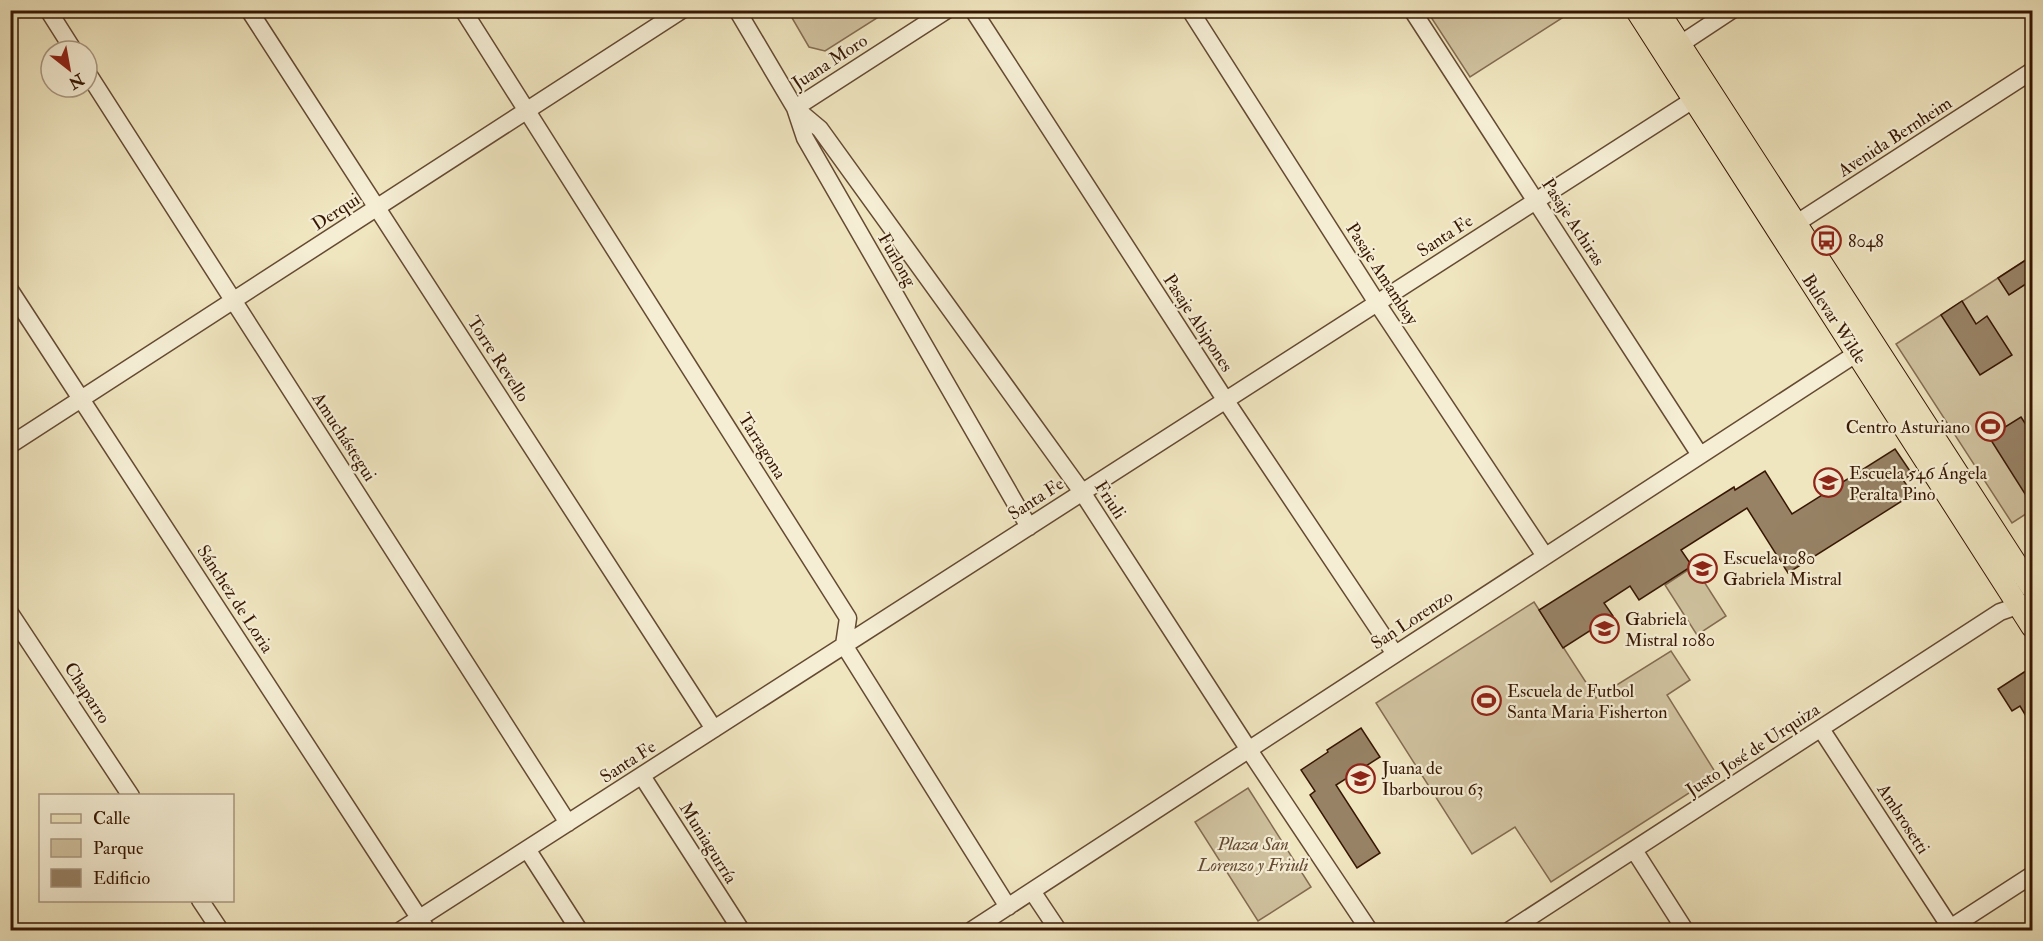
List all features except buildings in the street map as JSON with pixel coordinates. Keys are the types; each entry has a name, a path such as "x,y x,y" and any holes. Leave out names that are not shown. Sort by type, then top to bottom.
{"main road":[{"name":"Bulevar Wilde","path":"1636,10 1672,50 1864,348 2026,603 2032,627"},
{"name":"Bulevar Wilde","path":"1658,10 1693,100 1787,229"},
{"name":"Bulevar Wilde","path":"1864,348 2032,588"}],"street":[{"path":"48,10 66,39"},
{"name":"Torre Revello","path":"249,10 714,729"},
{"name":"Tarragona","path":"463,10 848,618 844,645"},
{"name":"Derqui","path":"10,446 682,10"},
{"name":"Furlong","path":"737,10 795,108 804,138 1029,527"},
{"name":"Juana Moro","path":"795,108 947,10"},
{"name":"Pasaje Abipones","path":"973,10 1226,401 1395,654"},
{"name":"Pasaje Amambay","path":"1190,10 1377,303 1545,556"},
{"name":"Pasaje Achiras","path":"1412,10 1700,455"},
{"path":"1672,50 1732,10"},
{"name":"Avenida Bernheim","path":"1787,229 2032,71"},
{"name":"Amuchástegui","path":"99,91 568,823"},
{"name":"Santa Fe","path":"401,930 423,925 527,849 1693,100"},
{"name":"Friuli","path":"795,108 820,129 1082,492 1369,930"},
{"name":"Sánchez de Loria","path":"10,290 423,925"},
{"name":"San Lorenzo","path":"972,930 1864,348"},
{"name":"Justo José de Urquiza","path":"1510,930 2000,612 2026,603"},
{"name":"Chaparro","path":"10,613 130,794"},
{"path":"844,645 1008,907"},
{"name":"Ambrosetti","path":"1821,729 1950,930"},
{"name":"Muniagurría","path":"642,776 741,930"},
{"path":"527,849 579,930"},
{"path":"1634,850 1685,930"},
{"path":"1950,930 2032,875"},
{"path":"1032,891 1058,930"},
{"path":"201,902 220,930"}],"green space":[{"path":"788,11 888,11 825,51 809,47"},
{"path":"1427,11 1573,11 1470,77"},
{"name":"Centro Asturiano","path":"2032,256 2032,510 2012,523 1896,344"},
{"path":"1694,566 1726,616 1697,635 1665,585"},
{"path":"1534,602 1596,698 1671,651 1690,680 1667,695 1717,775 1551,882 1515,827 1472,854 1376,703"},
{"name":"Plaza San Lorenzo y Friuli","path":"1248,788 1311,887 1258,921 1195,822"}],"place":[{"name":"8048","path":"1827,241"},
{"name":"Centro Asturiano","path":"1991,427"},
{"name":"Escuela 546 Ángela Peralta Pino","path":"1828,483"},
{"name":"Escuela 1080 Gabriela Mistral","path":"1702,568"},
{"name":"Gabriela Mistral 1080","path":"1604,629"},
{"name":"Escuela de Futbol Santa Maria Fisherton","path":"1486,701"},
{"name":"Juana de Ibarbourou 63","path":"1361,778"}]}
